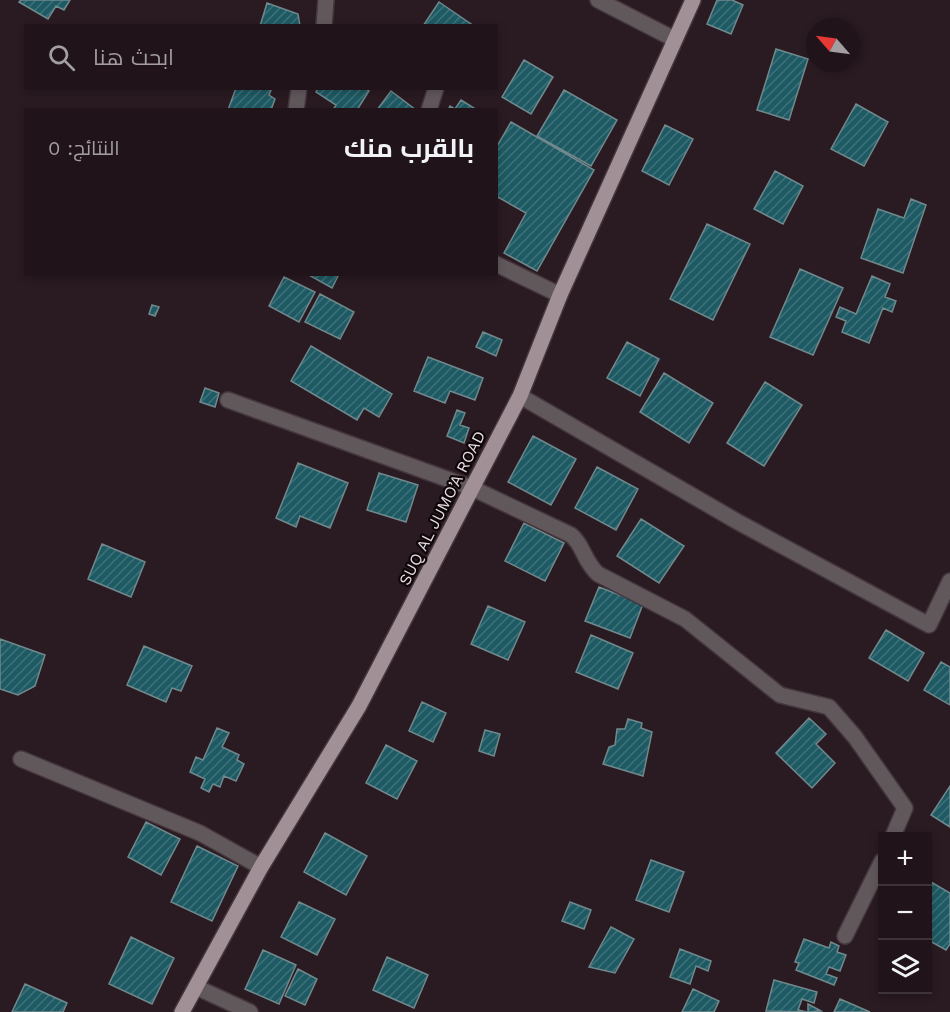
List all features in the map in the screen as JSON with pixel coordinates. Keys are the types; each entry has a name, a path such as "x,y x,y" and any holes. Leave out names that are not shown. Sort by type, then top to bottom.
{"main road":[{"name":"SUQ AL JUMO’A ROAD","path":"182,1012 261,867 359,706 520,396 560,296 693,0"}],"street":[{"path":"324,24 326,0"},
{"path":"598,0 674,39"},
{"path":"296,108 299,90"},
{"path":"430,108 435,90"},
{"path":"498,265 560,296"},
{"path":"520,396 738,522 929,626 950,581"},
{"path":"228,400 472,488 571,535 578,540 588,565 598,574 685,619 780,695 829,707 855,737 904,808 895,832"},
{"path":"21,759 200,833 261,867"},
{"path":"845,936 878,869"},
{"path":"196,987 250,1012"}],"building":[{"path":"21,0 70,0 64,10 56,6 48,19 19,2"},
{"path":"717,0 732,0 743,5 731,34 707,24"},
{"path":"439,2 471,24 424,24"},
{"path":"267,3 298,14 300,24 261,24"},
{"path":"776,49 806,58 806,65 789,120 757,110"},
{"path":"524,60 553,77 531,114 502,97"},
{"path":"235,90 271,90 269,95 275,99 272,108 229,108"},
{"path":"317,90 369,91 358,108 334,108 336,105 316,92"},
{"path":"564,90 617,120 591,166 537,136"},
{"path":"391,91 413,108 378,108"},
{"path":"461,100 474,108 456,108"},
{"path":"856,104 888,122 864,166 831,149"},
{"path":"511,122 594,170 537,271 504,253 526,213 498,197 498,145"},
{"path":"665,125 693,139 669,185 642,171"},
{"path":"775,171 803,186 783,224 754,209"},
{"path":"911,199 926,205 903,273 861,258 878,209 904,218"},
{"path":"707,224 750,244 713,320 670,299"},
{"path":"800,269 843,288 813,355 770,337"},
{"path":"311,276 338,276 332,288"},
{"path":"872,276 890,284 885,297 896,301 892,312 883,308 869,343 842,332 846,321 836,317 840,307 856,314"},
{"path":"284,277 315,292 299,322 269,306"},
{"path":"320,294 354,312 340,339 305,322"},
{"path":"152,305 159,307 155,316 149,314"},
{"path":"483,332 502,340 496,356 476,347"},
{"path":"627,342 659,359 640,396 607,378"},
{"path":"311,346 392,394 379,417 364,408 357,420 291,381"},
{"path":"428,357 483,378 475,400 450,391 445,403 414,391"},
{"path":"664,373 713,403 689,443 640,412"},
{"path":"765,382 802,405 764,466 727,443"},
{"path":"205,388 219,393 215,407 200,402"},
{"path":"457,410 465,413 460,425 469,428 464,443 447,436"},
{"path":"533,436 576,459 551,505 508,482"},
{"path":"298,463 348,483 330,528 300,516 296,527 276,518"},
{"path":"597,467 638,489 616,530 575,508"},
{"path":"379,473 418,485 406,522 367,510"},
{"path":"641,519 684,546 659,583 617,556"},
{"path":"524,523 564,543 545,581 505,561"},
{"path":"102,544 145,562 131,597 88,579"},
{"path":"599,587 643,604 630,638 585,621"},
{"path":"488,606 525,622 508,660 471,644"},
{"path":"886,630 924,653 908,681 869,658"},
{"path":"591,635 633,653 618,689 576,672"},
{"path":"0,639 45,655 35,686 18,695 0,689"},
{"path":"144,646 192,666 181,691 172,688 166,702 127,685"},
{"path":"941,662 950,667 950,705 924,690"},
{"path":"422,702 446,713 433,742 409,731"},
{"path":"809,718 826,734 816,744 835,763 812,788 776,753"},
{"path":"628,719 642,723 641,728 652,732 643,776 603,764 609,747 615,745 617,729 625,729"},
{"path":"217,728 229,733 222,747 239,755 237,760 244,764 236,781 224,776 220,787 213,784 209,792 201,788 205,779 190,772 196,757 203,760"},
{"path":"485,730 500,734 494,756 479,751"},
{"path":"386,745 417,761 397,799 366,783"},
{"path":"950,786 950,827 931,815"},
{"path":"146,822 180,839 161,875 128,857"},
{"path":"325,833 367,856 346,895 304,872"},
{"path":"197,846 238,866 212,921 171,902"},
{"path":"651,860 684,872 669,912 636,900"},
{"path":"932,883 950,893 950,944 946,950 932,942"},
{"path":"299,902 335,919 317,955 281,937"},
{"path":"570,902 591,910 584,929 562,921"},
{"path":"611,927 634,939 615,973 589,967"},
{"path":"131,937 174,958 152,1004 109,984"},
{"path":"804,939 829,948 831,942 839,946 837,952 846,955 840,971 829,967 826,974 837,978 834,985 796,970 799,963 795,962"},
{"path":"680,949 711,961 708,971 696,966 690,984 670,977"},
{"path":"263,950 296,965 279,1004 245,989"},
{"path":"387,957 428,975 414,1008 373,990"},
{"path":"298,969 317,979 305,1005 285,996"},
{"path":"774,980 817,992 814,1003 802,999 798,1010 807,1012 766,1011"},
{"path":"25,984 67,1003 63,1012 12,1012"},
{"path":"693,989 719,1001 714,1012 682,1012"},
{"path":"840,999 870,1012 834,1012"},
{"path":"808,1004 821,1011 808,1012"}]}
